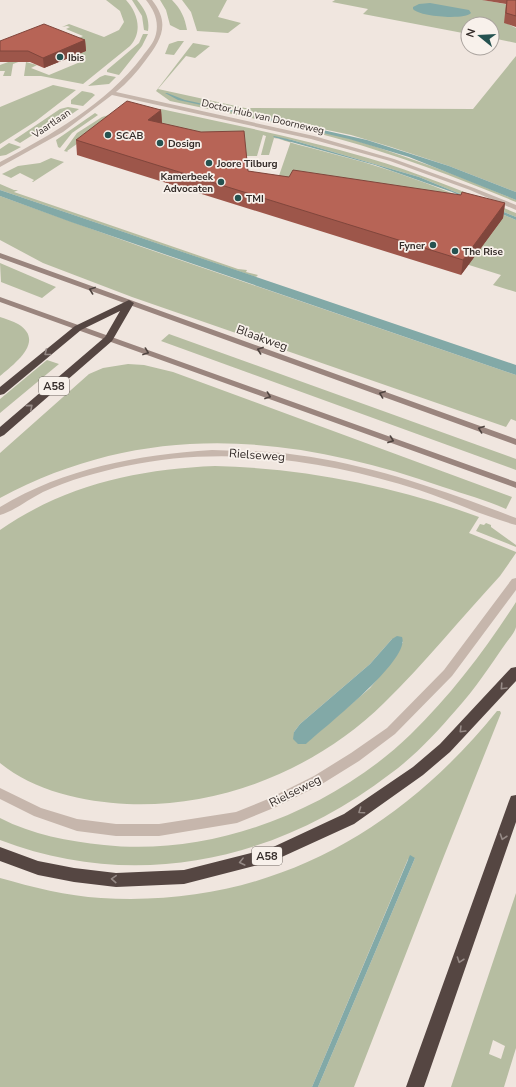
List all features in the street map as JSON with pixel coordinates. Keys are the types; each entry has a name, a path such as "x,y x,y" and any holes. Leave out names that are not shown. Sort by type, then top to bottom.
{"highway":[{"path":"78,328 129,303"},
{"path":"109,339 129,303"},
{"name":"A58","path":"0,392 78,328"},
{"name":"A58","path":"0,433 109,339"},
{"name":"A58","path":"0,854 38,868 74,876 116,880 184,877 273,854 349,819 418,771 450,742 516,672"},
{"path":"415,1087 516,801"}],"main road":[{"name":"Blaakweg","path":"0,255 516,442"},
{"path":"0,299 516,485"}],"street":[{"path":"111,93 145,58 159,34 158,15 149,0"},
{"name":"Vaartlaan","path":"0,165 63,128 111,93"},
{"name":"Doctor Hub van Doorneweg","path":"111,93 312,137 392,160 472,189 516,208"},
{"name":"Rielseweg","path":"0,512 40,489 112,465 172,455 215,452 257,453 308,460 367,472 422,487 516,522"},
{"name":"Rielseweg","path":"0,793 38,812 77,825 116,830 159,830 237,817 272,803 336,769 355,757 391,730 448,673 516,582"}],"green space":[{"path":"106,0 126,0 134,11 138,29 137,35 130,46 83,84 41,76 24,76 26,62 37,65 31,68 49,75 85,60 76,55 86,51 77,39 83,36 66,29 70,27 62,27 69,24 104,37 119,30 124,22 120,11"},
{"path":"132,0 137,0 145,11 148,18 148,31 144,30 142,16"},
{"path":"160,0 172,0 175,3 182,14 187,30 180,30 170,25 166,10"},
{"path":"182,0 227,0 218,17 241,23 228,33 197,31 191,12"},
{"path":"335,0 483,0 516,6 506,23 516,28 516,43 500,40 500,16 460,16 460,32 363,14 368,9 332,2"},
{"path":"143,34 148,34 142,46 119,75 107,72 107,70 139,43"},
{"path":"184,41 174,55 165,54 169,44"},
{"path":"193,43 210,46 195,58 186,56 158,89 245,108 473,109 516,56 516,192 449,166 351,135 261,116 259,118 339,136 372,146 455,175 516,200 516,202 429,168 339,139 297,128 170,101 156,91"},
{"path":"19,58 21,61 13,64 11,76 3,76 5,71 0,71 0,65"},
{"path":"105,75 116,77 109,84 88,86 100,77"},
{"path":"53,85 76,90 36,121 0,144 0,107"},
{"path":"82,91 95,95 83,106 71,104 71,100"},
{"path":"68,107 79,109 56,125 50,124 20,143 14,140 60,109"},
{"path":"161,109 291,138 368,158 406,170 461,191 516,213 516,217 419,177 292,140 273,137 279,139 274,138 269,155 261,155 266,136 263,135 257,156 81,141 67,151 68,152 64,151 77,133 102,117 112,114"},
{"path":"95,113 98,115 72,133 60,148 58,147 56,140"},
{"path":"291,142 363,162 412,178 516,220 516,292 493,285 501,275 469,265 274,190"},
{"path":"9,143 21,147 6,155 0,156 0,149"},
{"path":"51,158 64,162 33,182 34,180 20,173 11,178 2,174 18,166 40,163"},
{"path":"0,184 14,190 18,190 14,192 258,275 256,277 0,190"},
{"path":"0,196 142,247 516,375 516,421 511,419 506,427 132,297 43,263 0,240"},
{"path":"0,263 56,287 42,298 1,282"},
{"path":"0,317 18,324 26,331 29,338 25,352 0,376"},
{"path":"169,334 516,459 516,470 161,341"},
{"path":"47,360 59,364 0,413 0,399"},
{"path":"128,364 144,365 173,372 512,497 506,509 475,497 387,469 331,455 275,447 220,443 165,446 110,456 55,473 0,498 0,453 89,374 103,368"},
{"path":"215,466 282,470 349,481 415,496 479,517 469,533 516,553 500,576 414,672 384,703 358,726 329,747 298,765 266,780 232,791 197,799 162,804 127,804 77,798 44,788 13,773 0,763 0,530 25,514 50,501 103,482 158,471","holes":["392,639 403,642 391,662 370,688 306,743 294,732 300,724 370,664"]},
{"path":"486,523 491,525 491,527 516,545 516,547 476,531 480,524 484,525"},
{"path":"516,602 516,627 513,633 470,694 433,736 408,760 390,774 346,804 300,828 253,847 203,859 153,865 102,864 51,856 0,840 0,818 38,833 64,839 104,845 145,847 187,843 228,835 269,822 308,806 345,785 380,761 411,734 440,704 467,671 493,637"},
{"path":"497,711 500,711 501,713 354,1087 318,1087 415,858 408,859 312,1087 0,1087 0,878 50,891 88,897 161,898 217,891 271,876 322,855 370,828 415,794 458,755"},
{"path":"516,893 516,1048 504,1087 451,1087","holes":["493,1040 505,1046 501,1059 489,1054"]}],"water":[{"path":"430,3 469,10 471,13 452,17 433,16 417,12 413,9 413,7 419,4"},
{"path":"165,93 185,100 245,113 243,114 178,100"},
{"path":"261,116 367,140 449,166 516,192 516,200 409,157 349,139 258,118"},
{"path":"274,136 419,177 516,217 516,220 452,192 375,165 273,137"},
{"path":"0,190 516,365 516,375 71,222 0,196"},
{"path":"397,636 402,637 401,648 380,677 306,744 298,744 293,739 294,732 300,724 370,664 392,639"},
{"path":"410,855 415,858 318,1087 312,1087"}],"building":[{"path":"507,0 516,0 516,16 506,13"},
{"path":"44,24 85,40 43,58 28,51 0,51 0,41"},
{"path":"127,101 161,110 148,120 201,132 244,131 248,171 289,177 293,170 461,195 462,192 505,203 463,260 76,140"}],"place":[{"name":"Ibis","path":"60,57"},
{"name":"SCAB","path":"108,135"},
{"name":"Dosign","path":"160,143"},
{"name":"Joore Tilburg","path":"209,163"},
{"name":"Kamerbeek Advocaten","path":"221,182"},
{"name":"TMI","path":"238,198"},
{"name":"Fyner","path":"433,245"},
{"name":"The Rise","path":"455,251"}]}
